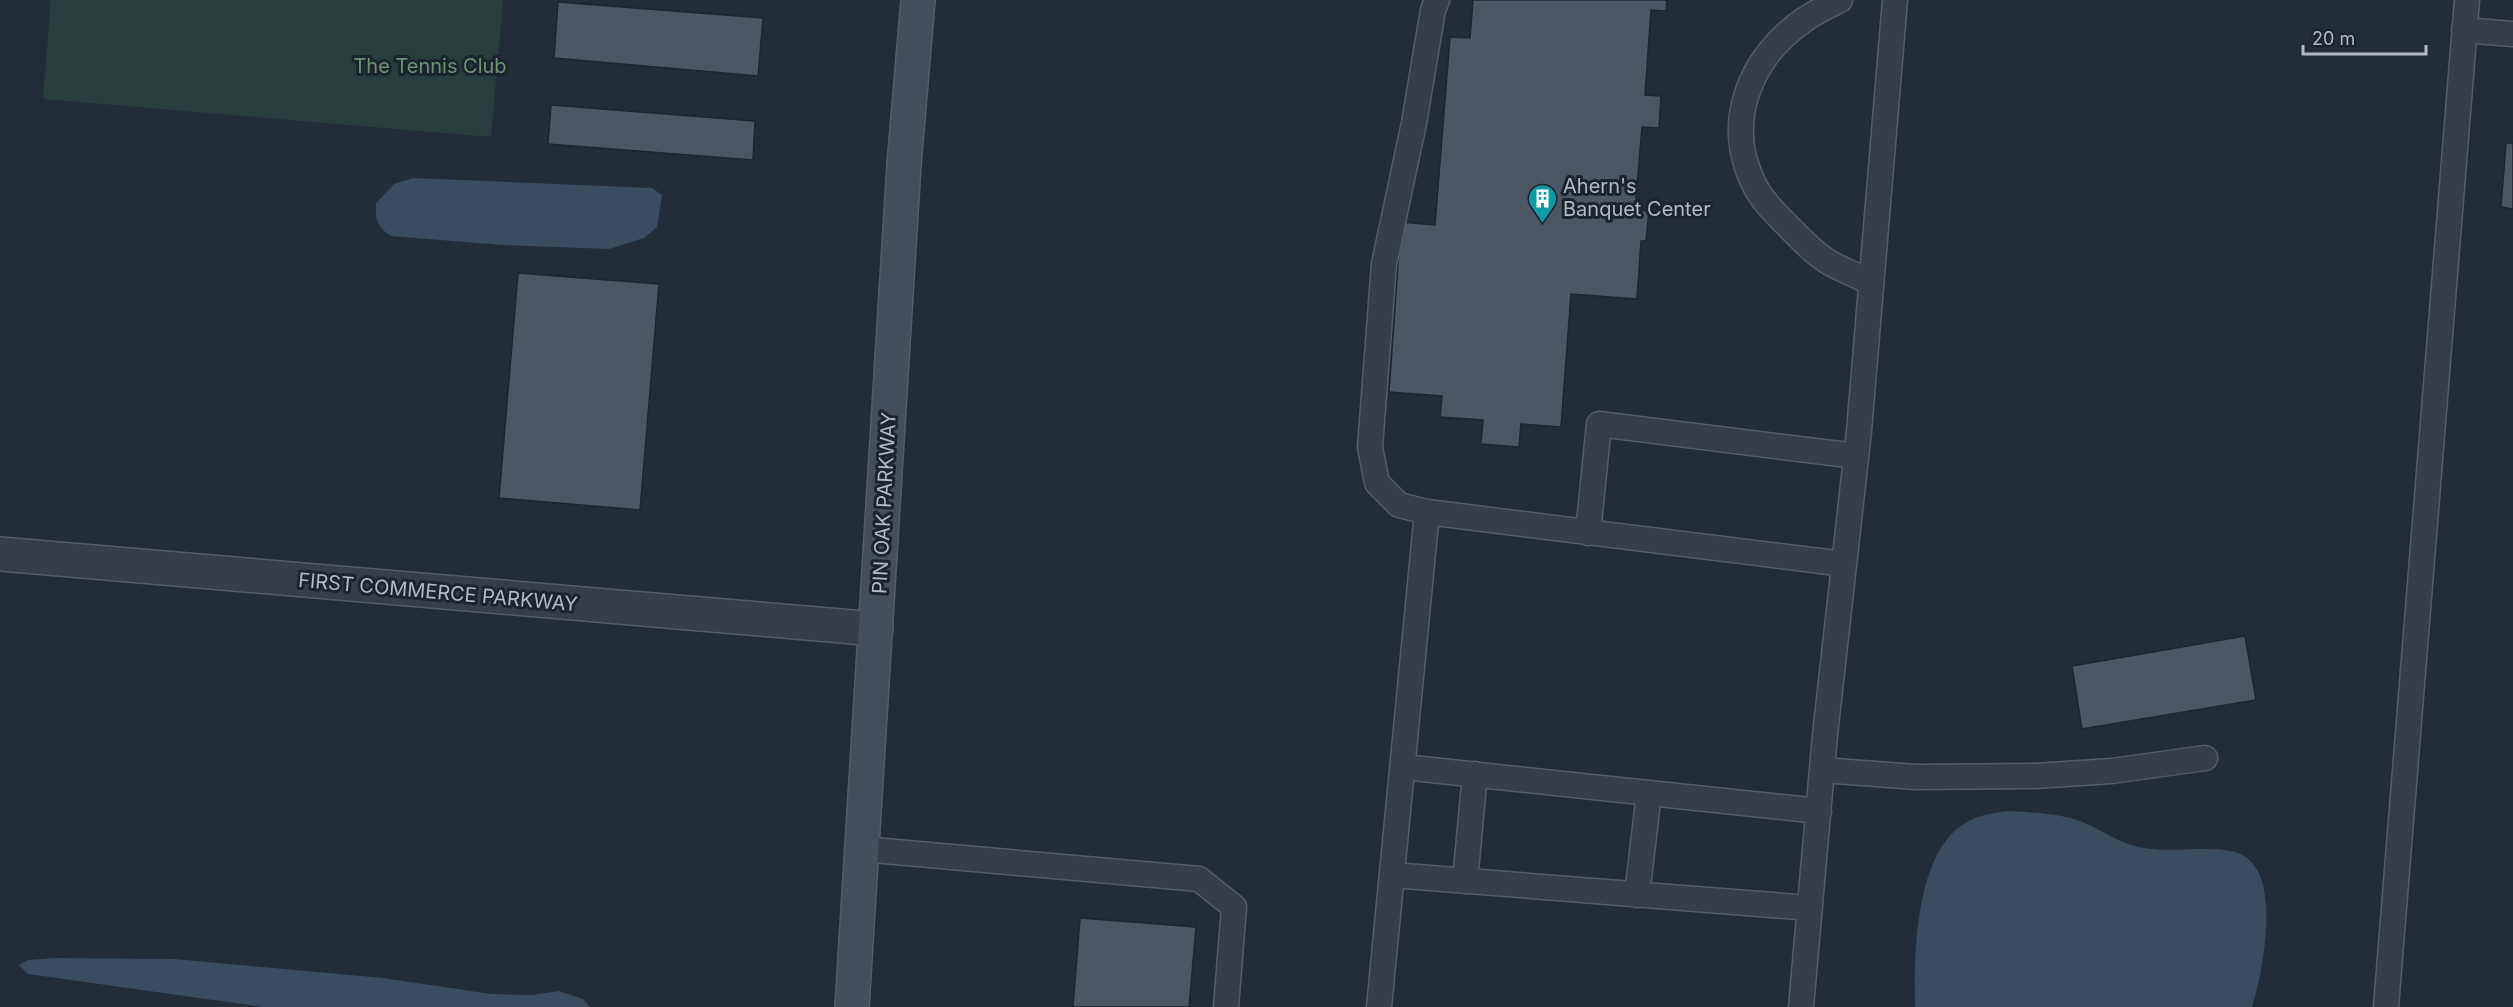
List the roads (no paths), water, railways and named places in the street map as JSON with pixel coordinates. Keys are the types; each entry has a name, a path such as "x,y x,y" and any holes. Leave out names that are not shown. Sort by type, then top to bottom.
{"street":[{"name":"PIN OAK PARKWAY","path":"852,1007 904,165 918,0"},
{"name":"FIRST COMMERCE PARKWAY","path":"0,554 876,629"}],"lane":[{"path":"1437,0 1433,10 1414,123 1384,264 1370,447 1377,483 1399,505 1427,512 1844,564"},
{"path":"1840,0 1803,20 1771,50 1751,79 1743,102 1741,129 1744,157 1754,185 1773,212 1828,262 1871,283"},
{"path":"1801,1007 1822,770 1856,456 1895,0"},
{"path":"2386,1007 2467,0"},
{"path":"2464,30 2513,34"},
{"path":"1588,533 1599,424 1856,456"},
{"path":"1379,1007 1427,512"},
{"path":"1822,770 1916,777 2035,776 2112,771 2205,759"},
{"path":"1403,767 1818,811"},
{"path":"1465,881 1476,774"},
{"path":"1637,895 1649,793"},
{"path":"862,849 1199,879 1234,907 1226,1007"},
{"path":"1392,875 1810,908"}],"water":[{"path":"413,178 652,188 662,195 657,227 644,238 609,249 502,245 391,236 378,222 376,203 394,184"},
{"path":"2009,811 2067,817 2136,846 2166,850 2224,850 2235,852 2251,861 2260,877 2265,898 2266,921 2265,946 2252,1007 1915,1007 1915,962 1920,909 1934,861 1946,841 1966,822 1984,815"},
{"path":"55,958 174,959 383,978 491,994 532,995 559,991 583,999 590,1007 264,1007 28,974 19,965 28,960"}],"place":[{"name":"Ahern's Banquet Center","path":"1542,224"}],"park label":[{"name":"The Tennis Club","path":"430,66"}]}
